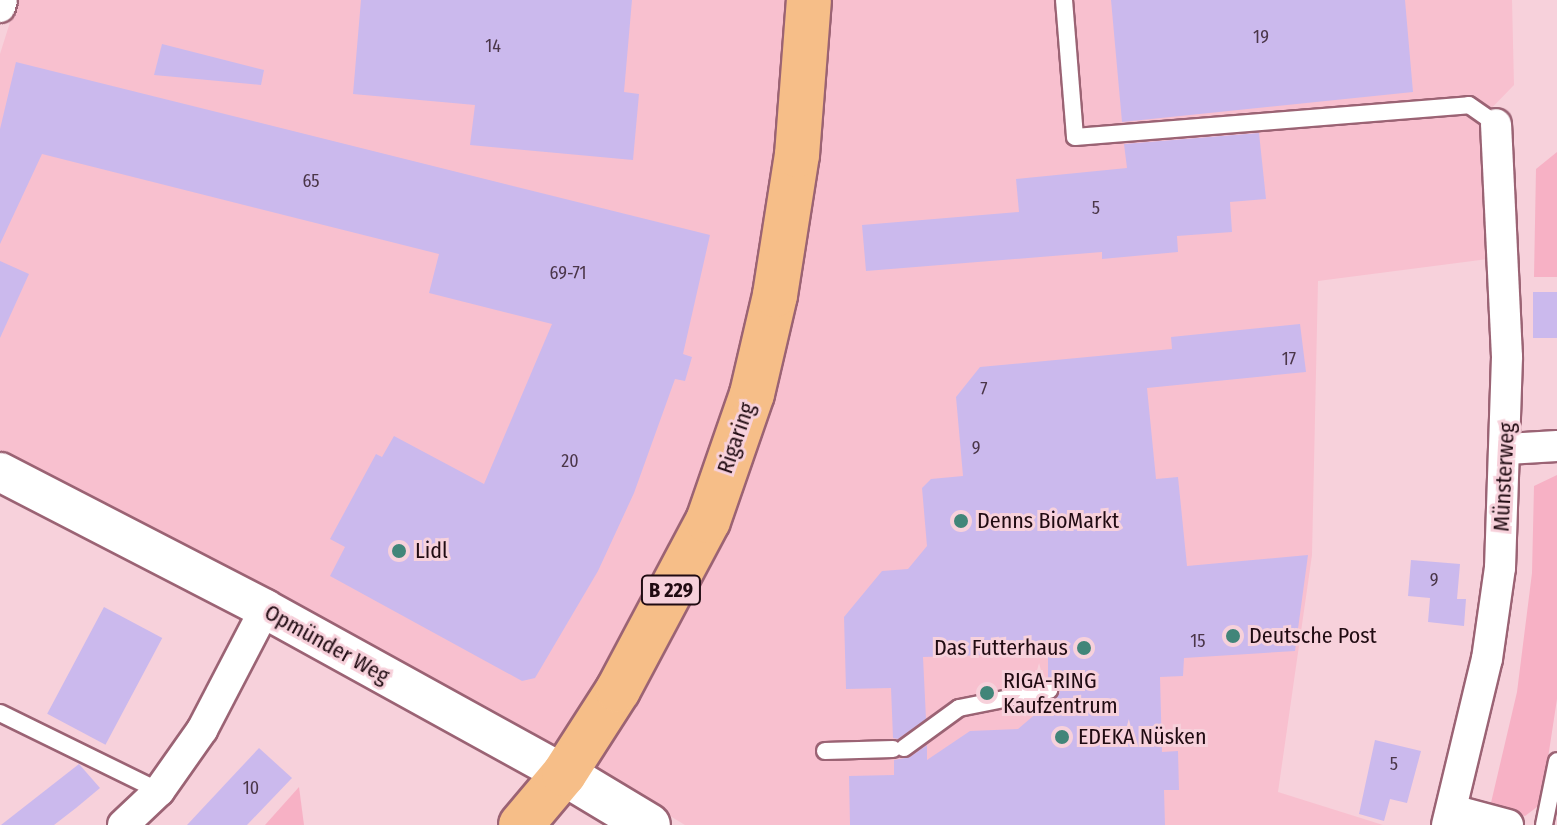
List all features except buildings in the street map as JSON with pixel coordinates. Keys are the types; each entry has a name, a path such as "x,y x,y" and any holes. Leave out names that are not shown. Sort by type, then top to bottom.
{"main road":[{"name":"Rigaring","path":"521,825 564,774 618,690 708,521 752,394 775,295 797,155 809,0"},
{"name":"Opmünder Weg","path":"564,774 649,825"}],"street":[{"path":"0,7 2,0"},
{"name":"Münsterweg","path":"1449,817 1487,659 1507,449 1496,124"},
{"path":"1507,449 1557,446"},
{"name":"Opmünder Weg","path":"0,472 265,609 564,774"},
{"path":"123,825 159,791 202,730 265,609"},
{"path":"1449,817 1508,825"}],"lane":[{"path":"1064,0 1075,137 1469,105 1496,124"},
{"path":"825,751 899,748 959,708 1049,690"},
{"path":"0,713 159,791"},
{"path":"1544,825 1557,761"}],"shaded area":[{"path":"17,0 1512,0 1514,85 1479,121 1488,259 1318,281 1312,555 1278,792 1383,825 685,825 497,712 0,450 0,54"},
{"path":"1557,152 1557,277 1534,277 1536,169"},
{"path":"1557,475 1557,699 1541,804 1525,816 1490,807 1517,692 1532,573 1534,486"},
{"path":"299,787 304,825 265,825"}],"place":[{"name":"Denns BioMarkt","path":"961,521"},
{"name":"Lidl","path":"399,551"},
{"name":"Deutsche Post","path":"1233,636"},
{"name":"Das Futterhaus","path":"1084,648"},
{"name":"RIGA-RING Kaufzentrum","path":"987,693"},
{"name":"EDEKA Nüsken","path":"1062,737"}]}
